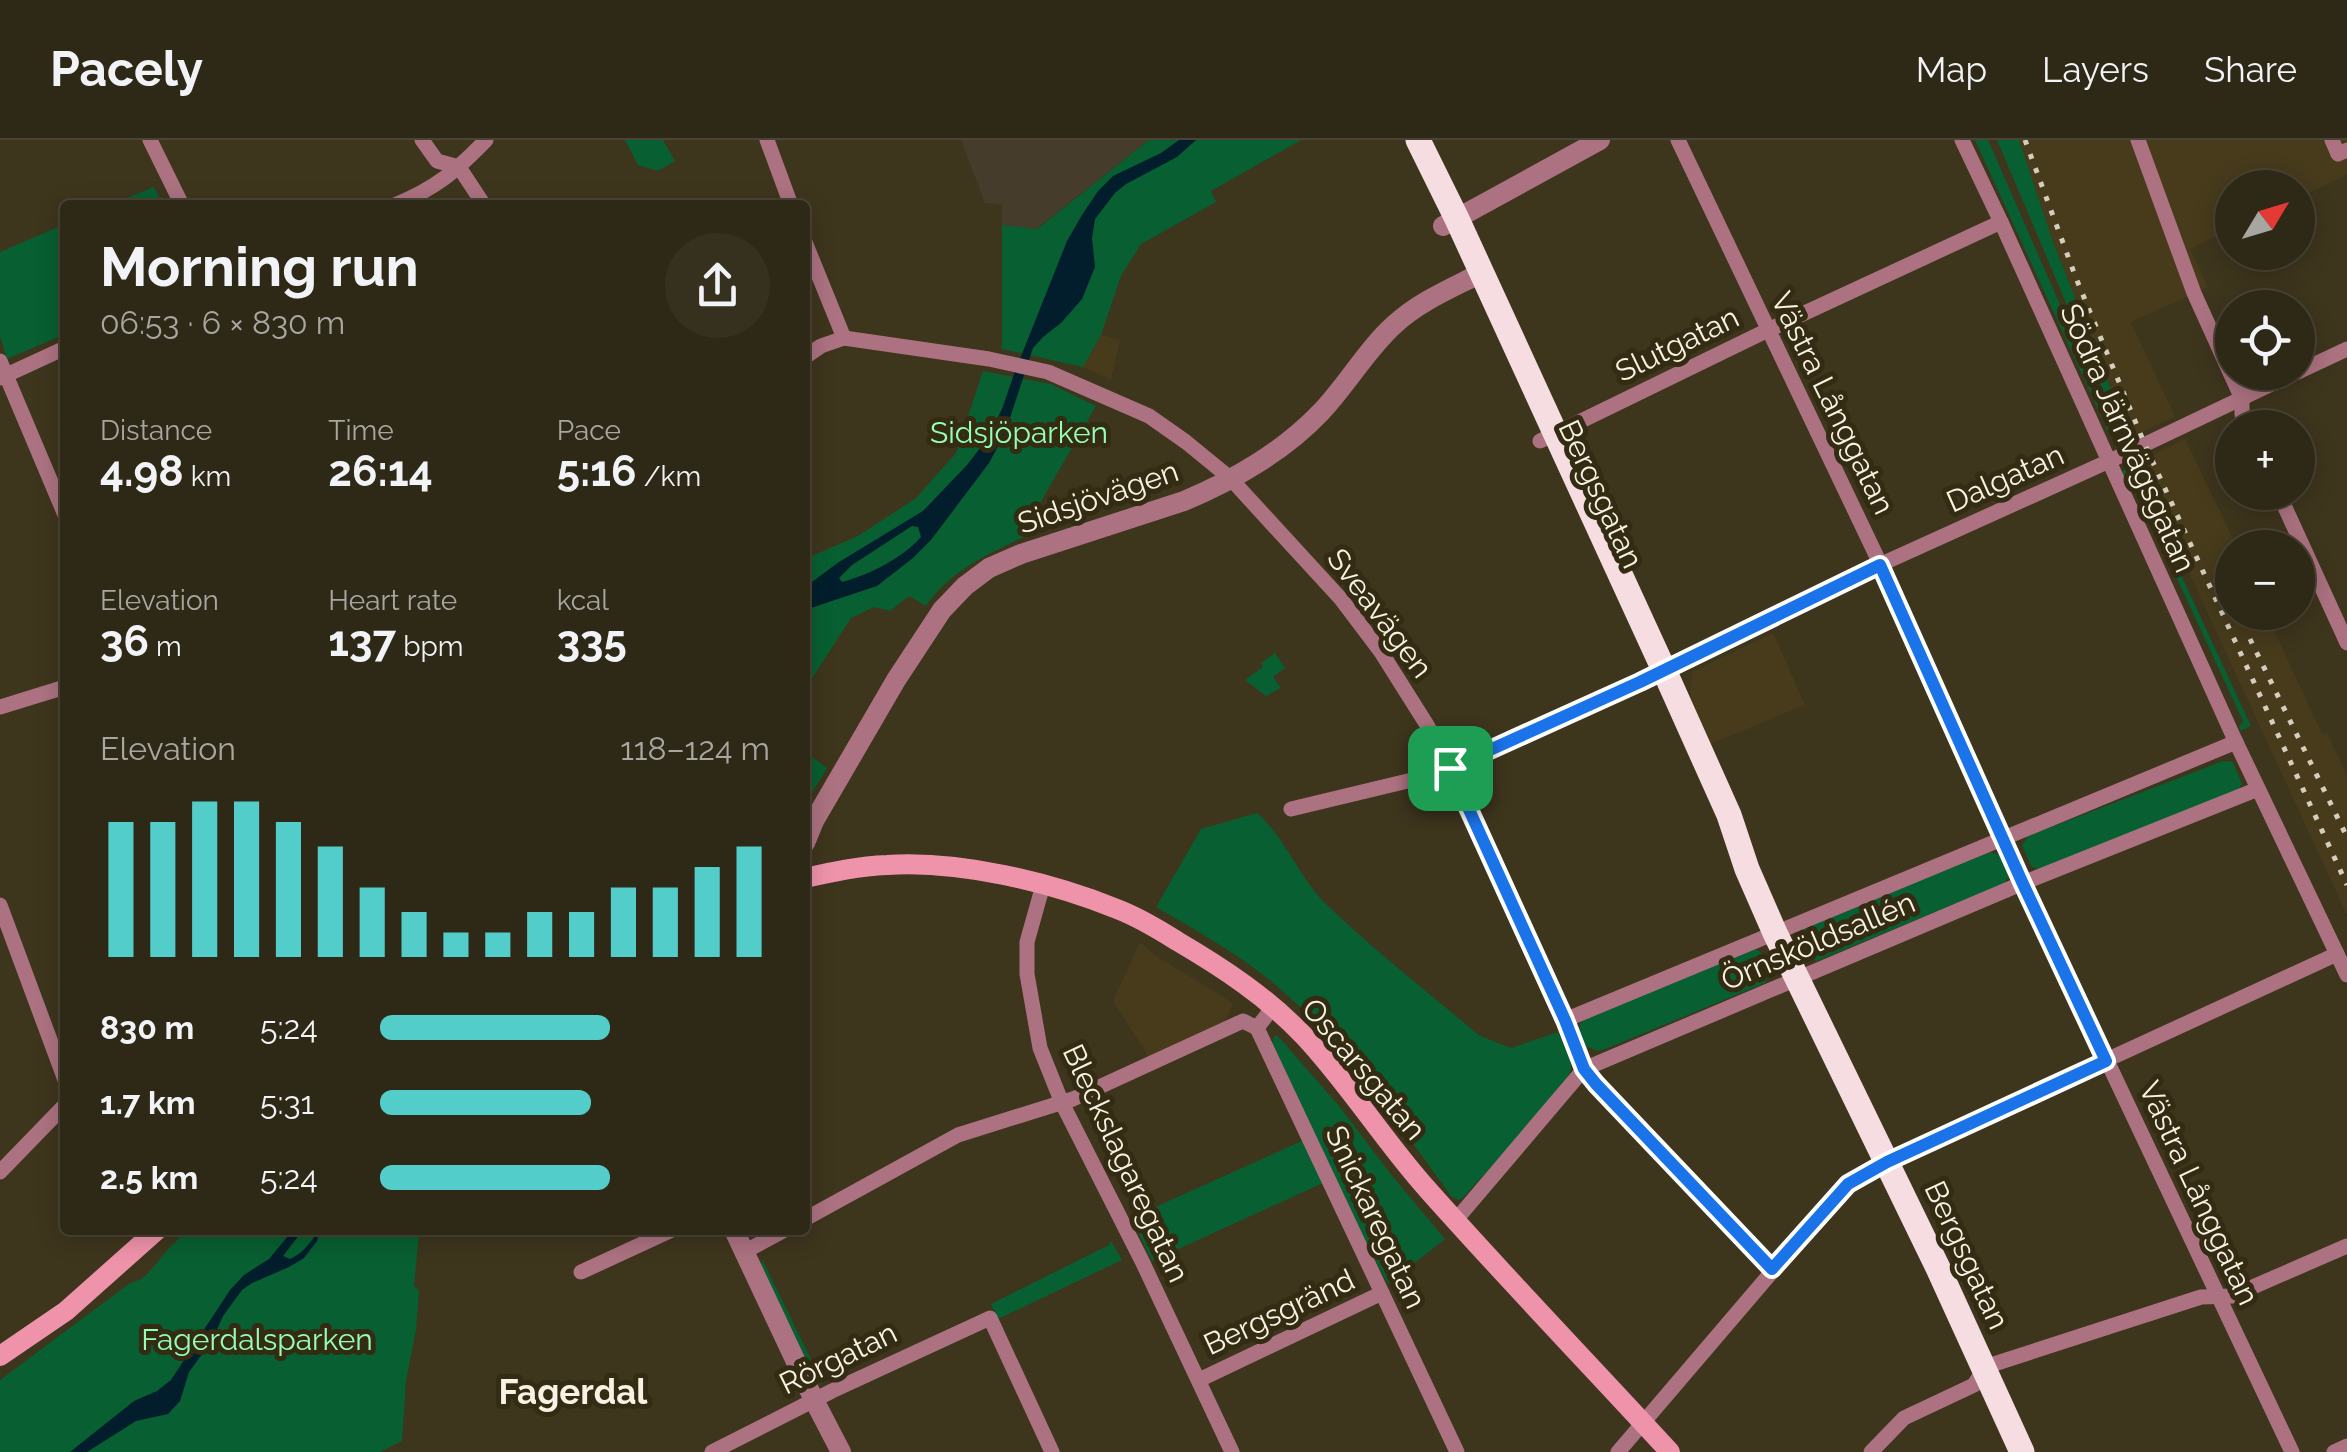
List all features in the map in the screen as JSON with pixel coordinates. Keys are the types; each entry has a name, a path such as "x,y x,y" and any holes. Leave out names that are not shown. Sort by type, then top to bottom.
{"highway":[{"name":"Bergsgatan","path":"1406,140 1414,164 1450,222"},
{"name":"Bergsgatan","path":"1418,140 1474,276 1657,673 1713,821 1746,869 1979,1377 2006,1452"},
{"name":"Bergsgatan","path":"1979,1377 2022,1452"}],"main road":[{"name":"Oscarsgatan","path":"810,877 888,864 990,872 1118,909 1220,966 1302,1034 1455,1221 1670,1452"},
{"path":"0,1356 66,1311 151,1235"}],"street":[{"path":"150,140 180,200"},
{"path":"422,140 437,161 459,167 481,200"},
{"path":"407,200 424,193 459,167 486,140"},
{"path":"766,140 789,200"},
{"path":"1450,222 1600,140"},
{"name":"Västra Långgatan","path":"1678,140 2292,1452"},
{"name":"Södra Järnvägsgatan","path":"1962,140 2347,976"},
{"path":"2138,140 2194,293 2242,398 2242,410"},
{"path":"2332,140 2338,154 2347,150"},
{"name":"Slutgatan","path":"1547,438 2001,222"},
{"path":"810,254 844,338 810,354"},
{"name":"Sidsjövägen","path":"810,830 896,680 942,610 965,586 988,568 1021,554 1184,501 1254,465 1320,413 1393,325 1415,308 1474,276"},
{"name":"Sveavägen","path":"844,338 1048,372 1149,416 1230,478 1341,598 1427,725 1450,768 1584,1069 1772,1269"},
{"name":"Dalgatan","path":"2315,364 2347,349"},
{"path":"60,350 2,371 60,504"},
{"name":"Dalgatan","path":"1290,809 1438,774 2259,390"},
{"path":"2287,510 2342,618 2347,643"},
{"path":"0,707 60,689"},
{"name":"Örnsköldsallén","path":"1565,1020 2236,742"},
{"name":"Örnsköldsallén","path":"1455,1221 1584,1069 2258,789"},
{"name":"Bleckslagaregatan","path":"1043,886 1027,942 1027,974 1040,1048 1062,1102 1232,1452"},
{"path":"0,905 60,1067"},
{"path":"1618,1452 1848,1184 1881,1165 2337,954"},
{"path":"810,1216 958,1135 1062,1102 1243,1021 1258,1028 1273,1007"},
{"name":"Snickaregatan","path":"1258,1028 1458,1452"},
{"path":"0,1172 60,1109"},
{"path":"581,1272 661,1235"},
{"path":"736,1235 841,1452"},
{"path":"744,1252 776,1235"},
{"path":"1871,1452 1904,1418 2010,1359 2182,1302 2232,1296 2347,1246"},
{"name":"Bergsgränd","path":"1198,1380 1382,1293"},
{"name":"Rörgatan","path":"722,1450 814,1400 990,1318 1052,1452"},
{"path":"2334,1452 2347,1446"}],"shaded area":[{"path":"961,140 1149,140 1036,229 1002,225 1002,205 985,203"},
{"path":"2019,140 2347,140 2347,175 2315,190 2315,170 2215,170 2215,236 2190,249 2208,287 2131,322 2175,417 2130,437 2053,242"},
{"path":"1101,335 1120,340 1111,380 1083,367"},
{"path":"2185,439 2215,501 2215,510 2219,510 2229,530 2215,530 2215,629 2138,462"},
{"path":"2216,630 2274,630 2322,734 2327,733 2347,775 2347,915"},
{"path":"1773,633 1805,705 1710,744 1690,696 1692,672"},
{"path":"1140,942 1233,1003 1225,1021 1149,1057 1113,1001"}],"green space":[{"path":"625,140 663,140 675,161 658,171 638,165"},
{"name":"Sidsjöparken","path":"1149,140 1301,140 1211,191 1216,202 1141,244 1121,276 1101,335 1083,367 1002,349 1002,225 1037,229"},
{"path":"1975,140 1988,140 2085,362 2113,432 2110,436"},
{"path":"1997,140 2019,140 2053,242 2130,437 2119,428"},
{"path":"154,187 160,200 122,200"},
{"path":"60,226 60,336 7,359 0,336 0,252"},
{"name":"Sidsjöparken","path":"983,371 1051,384 1096,406 1027,526 1030,534 960,572 926,606 909,596 890,611 874,607 851,618 810,681 810,557 858,536 916,498 956,453"},
{"path":"2131,467 2251,726 2240,731 2243,721 2136,490 2122,479 2121,472"},
{"path":"1275,653 1285,668 1273,677 1281,688 1266,696 1245,680"},
{"path":"810,756 827,768 810,796"},
{"path":"2223,761 2233,762 2242,784 2237,791 2040,870 2031,866 2022,845 2028,836"},
{"path":"1257,813 1327,905 1480,1036 1511,1048 1558,1032 1571,1065 1566,1080 1463,1198 1452,1197 1367,1081 1294,1002 1241,959 1156,907 1201,829"},
{"path":"1989,852 2001,855 2010,873 2005,883 1817,961 1811,958 1800,933 1806,927"},
{"path":"1753,948 1762,954 1770,971 1765,983 1608,1048 1598,1051 1585,1046 1579,1032 1586,1017"},
{"path":"1274,1036 1339,1106 1445,1239 1388,1284 1272,1044"},
{"path":"1304,1140 1323,1183 1152,1261 1131,1218"},
{"name":"Fagerdalsparken","path":"183,1235 419,1235 414,1286 419,1290 416,1330 406,1381 402,1441 380,1452 0,1452 0,1380 130,1283 145,1276"},
{"path":"1111,1241 1122,1260 998,1319 991,1304"},
{"path":"762,1259 823,1384 817,1382 761,1267"}],"water":[{"path":"1179,140 1196,140 1177,157 1126,184 1095,219 1095,267 1082,299 1033,348 1005,433 989,463 931,540 877,586 810,608 810,583 923,511 987,439 1067,241 1098,191 1113,176","holes":["912,526 918,527 921,537 895,559 874,570 842,582 839,578 852,565"]},
{"path":"289,1235 299,1235 283,1256 290,1259 319,1235 304,1258 242,1290 189,1372 180,1401 168,1414 136,1421 87,1452 70,1452 134,1401 171,1380 230,1290 244,1275 269,1259"}],"railway":[{"path":"2025,140 2076,278 2145,445 2347,885"},
{"path":"2250,639 2347,837"}],"district":[{"name":"Fagerdal","path":"573,1391"}],"route":[{"path":"1880,565 2106,1061 1887,1162 1848,1184 1772,1269 1584,1069 1450,768 1640,682 1880,565"}]}
